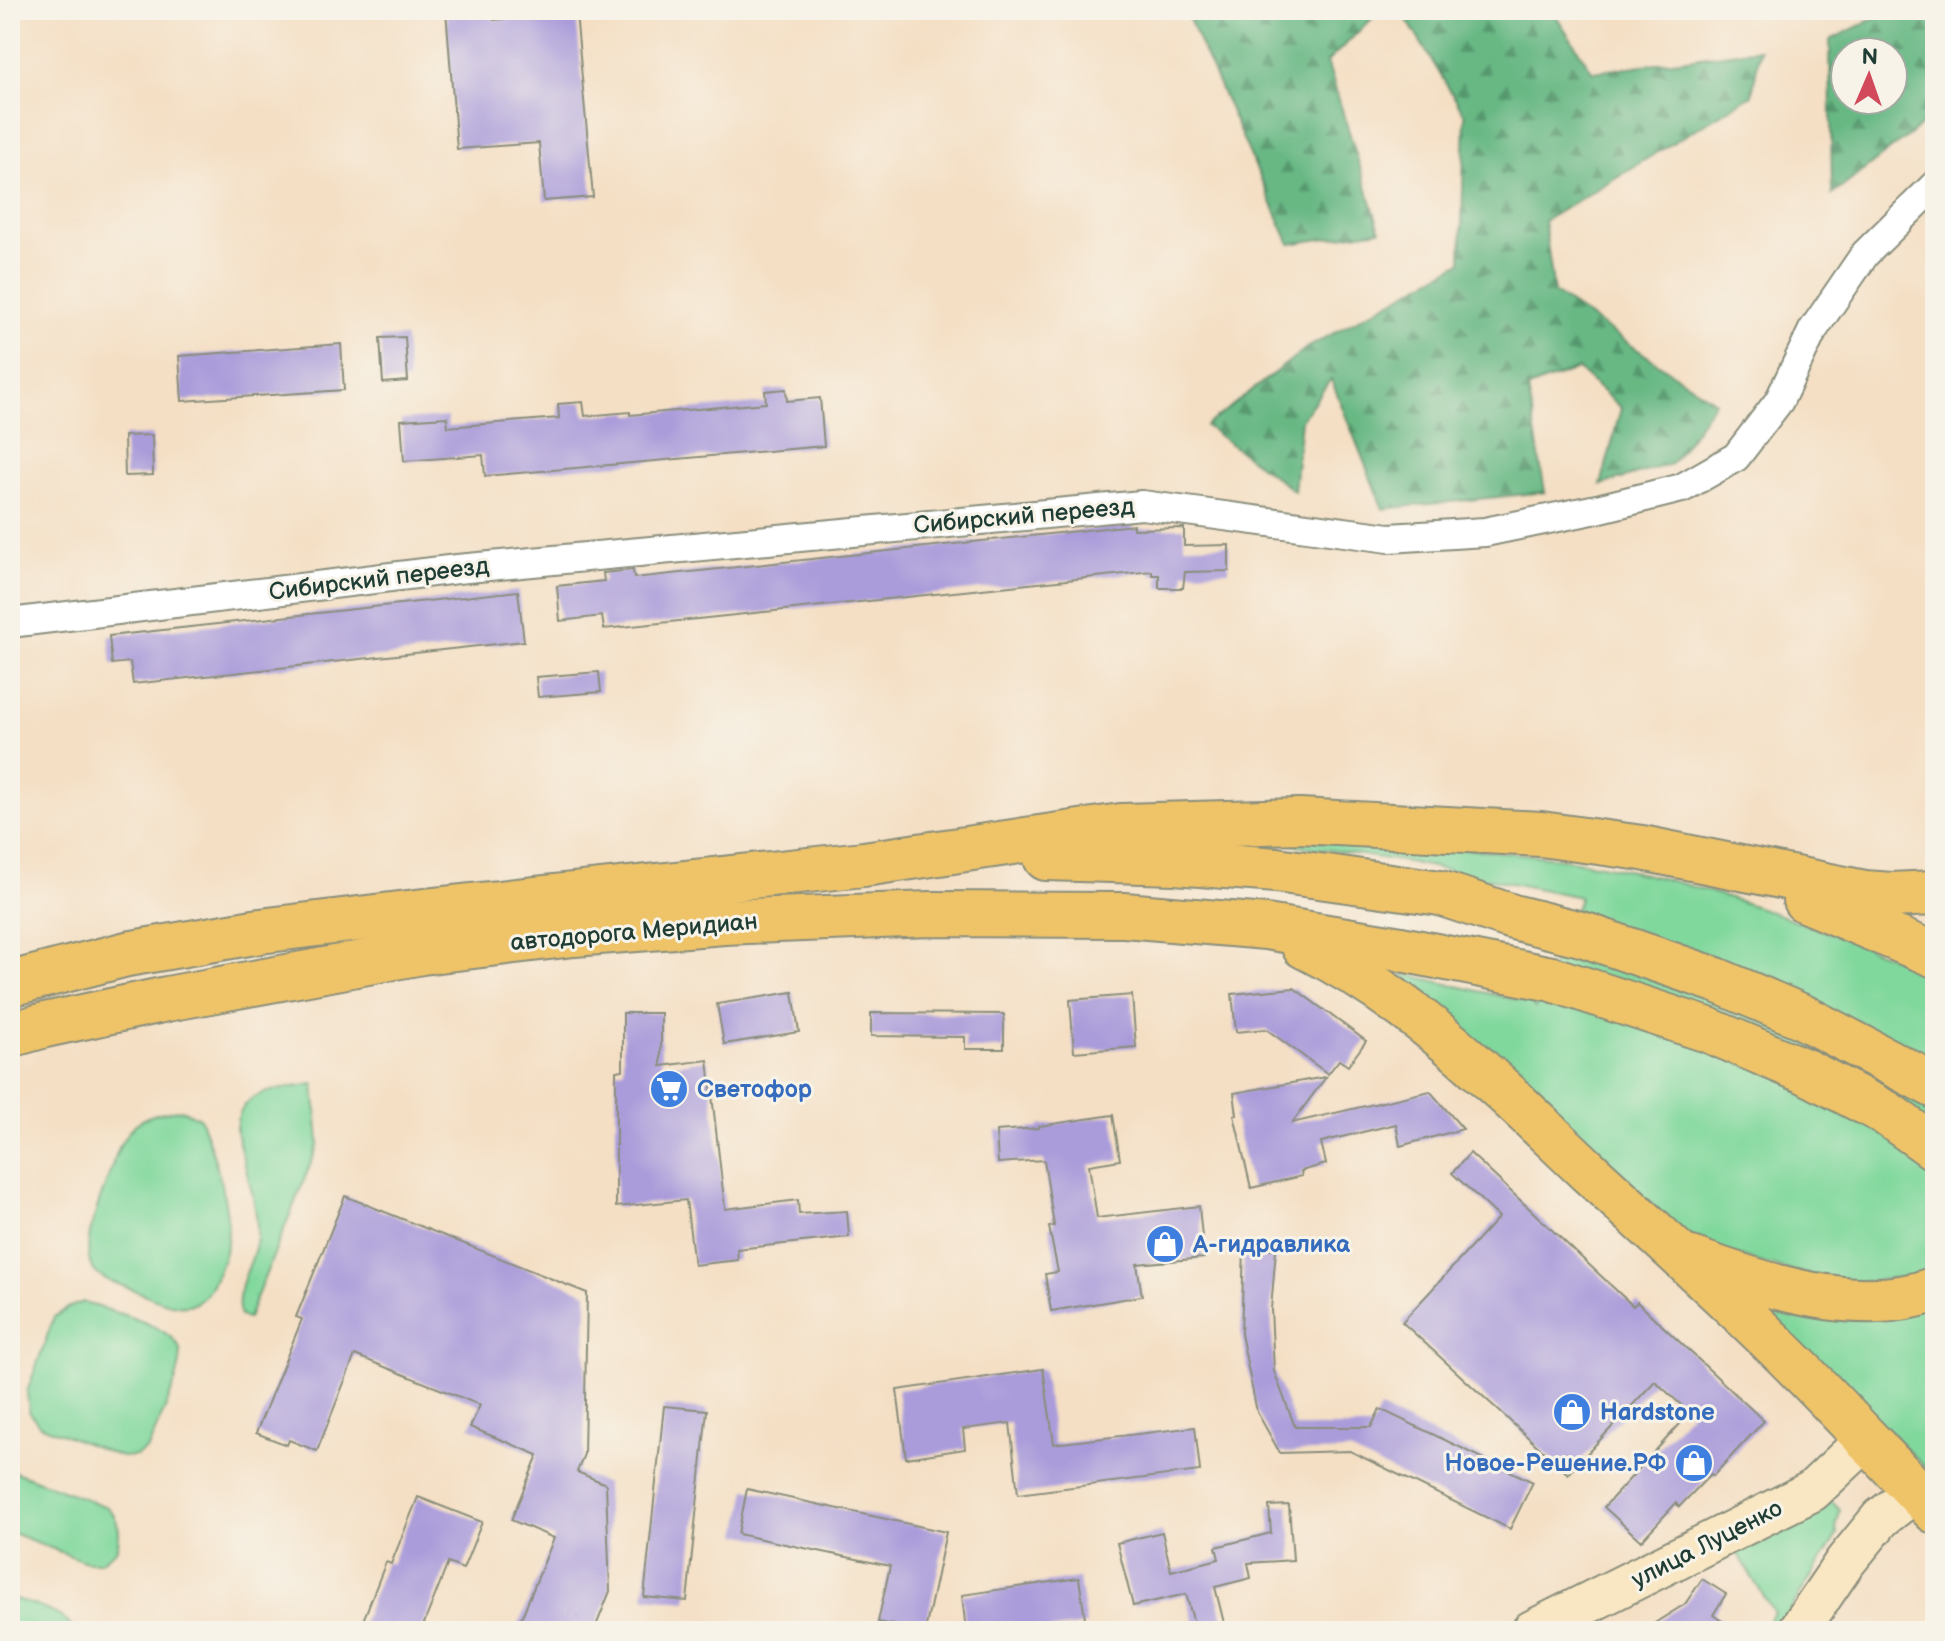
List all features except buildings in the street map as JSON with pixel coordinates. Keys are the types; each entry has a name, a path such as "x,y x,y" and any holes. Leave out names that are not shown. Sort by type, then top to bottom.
{"main road":[{"path":"864,864 1121,826 1300,821 1541,834 1598,841 1865,893 1935,893"},
{"path":"864,864 1044,858 1233,867 1440,893 1599,940 1716,980 1801,1016 1935,1086"},
{"name":"автодорога Меридиан","path":"10,984 127,954 260,931 864,864"},
{"path":"1729,866 1935,955"},
{"name":"автодорога Меридиан","path":"10,1035 167,999 422,952 574,934 724,922 931,914 1124,915 1266,927 1401,949 1552,979 1708,1030 1807,1072 1886,1113 1935,1148"},
{"path":"1266,927 1347,967 1425,1022 1779,1349 1868,1438 1925,1501"},
{"path":"1677,1254 1719,1270 1829,1297 1888,1300 1935,1289"}],"street":[{"name":"Сибирский переезд","path":"10,623 457,569 1142,505 1389,538 1485,532 1597,509 1682,488 1736,457 1779,401 1813,330 1865,254 1935,185"},
{"name":"улица Луценко","path":"1532,1631 1812,1491 1868,1438"},
{"path":"1798,1631 1845,1562 1881,1518 1925,1501"}],"green space":[{"path":"1185,10 1381,10 1327,62 1380,230 1290,244"},
{"path":"1401,10 1552,10 1593,72 1760,49 1752,95 1544,221 1554,293 1715,402 1671,464 1601,485 1621,408 1578,369 1528,388 1545,492 1383,509 1331,379 1301,420 1294,491 1206,426 1305,349 1461,262 1465,115"},
{"path":"1891,10 1935,10 1935,106 1928,120 1832,195 1831,116 1909,116 1909,36 1838,36"},
{"path":"1249,838 1392,844 1536,855 1631,871 1743,902 1925,970 1935,977 1935,1268 1882,1280 1832,1279 1739,1256 1680,1231 1400,973 1531,1003 1535,1008 1580,897 1407,862"},
{"path":"314,1084 319,1143 248,1318 240,1316 239,1295 255,1247 257,1225 236,1131 238,1117 244,1106 263,1094"},
{"path":"183,1110 200,1118 205,1130 220,1179 228,1229 223,1257 209,1290 196,1303 180,1305 158,1300 101,1277 90,1263 88,1253 91,1229 121,1143 144,1119"},
{"path":"1750,1298 1935,1308 1935,1477"},
{"path":"83,1302 150,1325 162,1331 179,1347 179,1368 170,1397 148,1448 136,1456 121,1457 39,1425 29,1411 27,1392 54,1317"},
{"path":"10,1470 107,1507 119,1527 116,1550 100,1562 86,1562 10,1532"},
{"path":"1822,1502 1832,1502 1840,1510 1837,1535 1777,1631 1763,1631 1774,1613 1736,1551"},
{"path":"10,1597 63,1618 74,1631 10,1631"}],"place":[{"name":"Светофор","path":"669,1089"},
{"name":"А-гидравлика","path":"1165,1244"},
{"name":"Hardstone","path":"1572,1412"},
{"name":"Новое-Решение.РФ","path":"1694,1463"}]}
